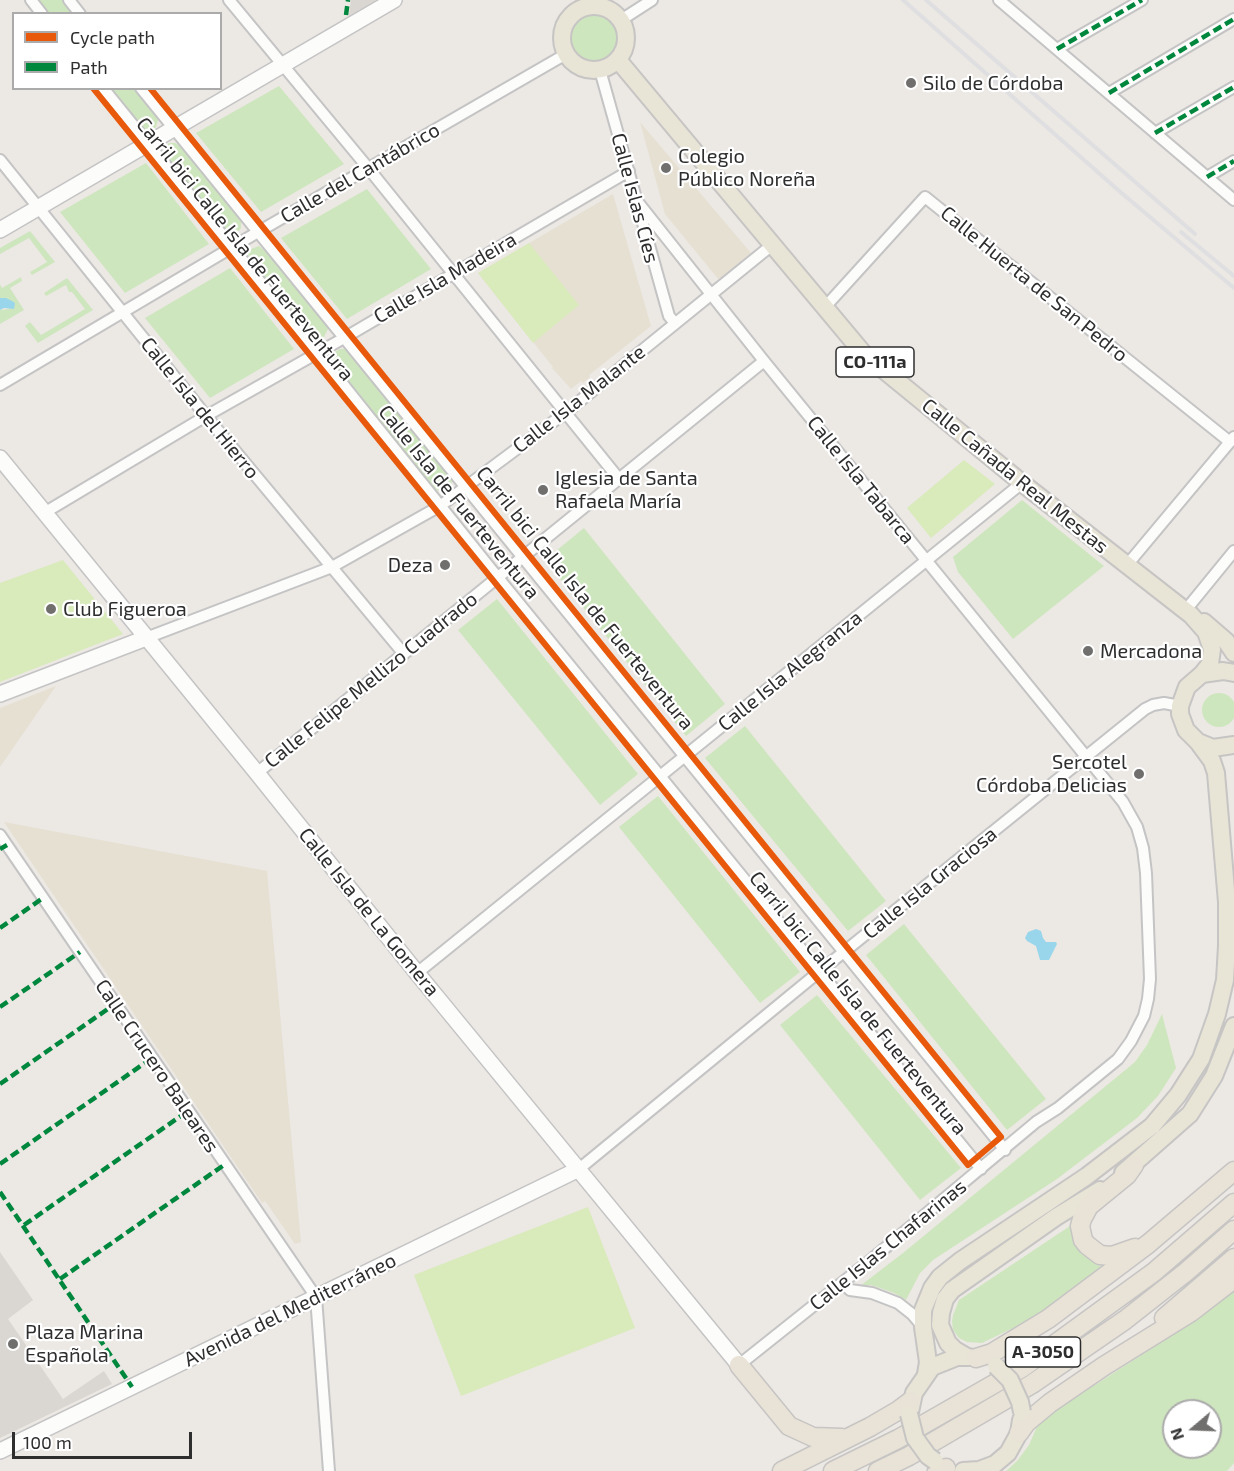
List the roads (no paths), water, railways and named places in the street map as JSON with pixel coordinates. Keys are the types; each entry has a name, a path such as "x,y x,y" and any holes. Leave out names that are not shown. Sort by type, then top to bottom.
{"highway":[{"path":"1134,1165 1127,1175 1089,1206 1082,1220 1081,1233 1087,1245 1100,1255 1112,1256 1148,1244"},
{"path":"972,1358 992,1353 1048,1319 1148,1244 1234,1171"},
{"name":"A-3050","path":"833,1471 898,1439 1022,1368 1154,1272 1234,1203"},
{"name":"A-3050","path":"878,1471 909,1456 1032,1384 1125,1320 1186,1272 1234,1230"},
{"path":"1104,1366 1206,1284 1234,1258"},
{"path":"1019,1433 1035,1414 1104,1366 1191,1312 1234,1279"},
{"path":"739,1365 789,1426 807,1436 835,1439 849,1437"},
{"path":"783,1471 900,1410 910,1407"}],"main road":[{"path":"0,230 394,0"},
{"path":"585,3 606,7 615,12 621,20 626,30 627,40 624,51 610,66 600,70 584,69 566,54 561,34 564,25 569,16 585,3"},
{"name":"Calle Cañada Real Mestas","path":"618,60 863,352 1022,483 1200,624 1209,640 1212,657 1202,674"},
{"name":"Calle Isla de La Gomera","path":"0,458 417,973 739,1365"},
{"name":"Calle Cañada Real Mestas","path":"1185,611 1233,642"},
{"path":"0,694 146,638"},
{"path":"926,1374 928,1362 923,1310 932,1288 940,1277 960,1261 1087,1176 1152,1126 1178,1095 1201,1059 1217,1014 1225,980 1227,913 1221,810 1212,761 1186,730 1180,714 1180,706 1187,687 1202,674 1223,670 1234,674"},
{"path":"1198,742 1213,748 1234,745"},
{"path":"972,1358 948,1360 932,1367 914,1393 910,1407 915,1438 928,1456 948,1468 979,1470 995,1464 1008,1453 1019,1433 1022,1412 1010,1380 996,1366 954,1350 948,1343 940,1325 945,1299 952,1290 1134,1165 1190,1114 1214,1076 1234,1026"},
{"name":"Avenida del Mediterráneo","path":"0,1451 579,1169"}],"street":[{"path":"69,0 78,12"},
{"path":"229,0 620,479"},
{"path":"621,20 652,0"},
{"path":"1057,49 1142,0"},
{"path":"1005,2 1234,200"},
{"path":"1108,93 1234,19"},
{"name":"Calle del Cantábrico","path":"0,386 258,232 566,54"},
{"name":"Calle Islas Cíes","path":"600,70 629,171 641,223 669,316 675,324"},
{"path":"1155,133 1234,87"},
{"name":"Calle Isla de Fuerteventura","path":"105,90 498,578 981,1169"},
{"name":"Calle Isla de Fuerteventura","path":"143,90 1005,1150"},
{"name":"Calle Isla del Hierro","path":"0,160 206,416 404,654"},
{"path":"1207,177 1234,161"},
{"name":"Calle Isla Madeira","path":"44,513 206,416 629,171"},
{"name":"Calle Huerta de San Pedro","path":"826,306 925,197 1232,439"},
{"name":"Calle Isla Tabarca","path":"637,201 1086,758"},
{"name":"Calle Isla Malante","path":"146,638 332,567 440,506 565,413 772,245"},
{"name":"Calle Felipe Mellizo Cuadrado","path":"257,773 764,361"},
{"path":"1127,566 1232,439"},
{"name":"Calle Isla Alegranza","path":"417,973 1022,483"},
{"path":"1185,611 1234,551"},
{"name":"Calle Isla Graciosa","path":"579,1169 1145,709 1164,703 1180,706"},
{"name":"Calle Islas Chafarinas","path":"739,1365 843,1283 1036,1122 1058,1108 1118,1059 1136,1033 1144,1017 1150,979 1143,848 1137,826 1123,802 1086,758"},
{"name":"Calle Crucero Baleares","path":"0,835 316,1297"},
{"path":"843,1283 850,1290 872,1293 898,1303 923,1327"},
{"path":"316,1297 329,1471"}],"water":[{"path":"0,298 6,298 15,303 14,309 0,310"},
{"path":"1036,929 1041,931 1046,942 1057,944 1049,960 1040,960 1036,946 1025,938 1028,932"}],"railway":[{"path":"903,0 1118,190 1234,288"},
{"path":"926,0 1195,234"},
{"path":"1181,232 1234,276"}],"place":[{"name":"Silo de Córdoba","path":"911,83"},
{"name":"Colegio Público Noreña","path":"666,168"},
{"name":"Iglesia de Santa Rafaela María","path":"543,490"},
{"name":"Deza","path":"445,565"},
{"name":"Club Figueroa","path":"51,609"},
{"name":"Mercadona","path":"1088,651"},
{"name":"Sercotel Córdoba Delicias","path":"1139,774"},
{"name":"Plaza Marina Española","path":"13,1344"}]}
